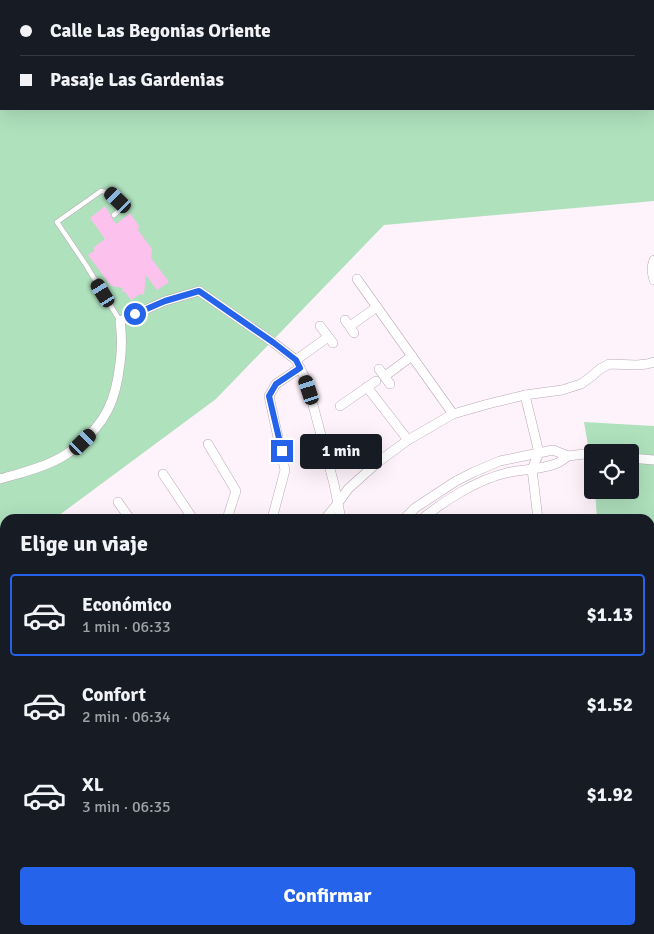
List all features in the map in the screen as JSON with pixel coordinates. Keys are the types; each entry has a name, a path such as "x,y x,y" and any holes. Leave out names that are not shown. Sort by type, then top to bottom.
{"street":[{"path":"654,260 652,266 654,280"},
{"path":"357,279 453,414"},
{"path":"0,479 59,459 83,442 101,422 114,397 119,375 122,350 120,321 165,301 199,291 296,360 309,390 340,514"},
{"path":"350,326 377,307"},
{"path":"296,360 330,340 320,326"},
{"path":"385,376 412,356"},
{"path":"329,514 348,489 378,462 408,440 453,414 525,395 562,390 581,384 609,364 637,365 654,362"},
{"path":"273,514 285,470 269,396 276,384 300,368"},
{"path":"340,406 376,381"},
{"path":"367,387 408,440"},
{"path":"525,395 539,453 532,469 537,514"},
{"path":"208,444 236,491 229,514"},
{"path":"409,514 456,481 500,461 553,450 568,456"},
{"path":"428,514 482,481 506,473 555,464 568,456 584,454"},
{"path":"639,459 654,460"},
{"path":"163,474 190,514"},
{"path":"118,502 126,514"}],"lane":[{"path":"114,215 121,209 118,200 108,192 101,190 57,222 86,264 120,321"}],"green space":[{"path":"0,110 654,110 654,201 384,225 216,399 61,514 0,514"},
{"path":"584,422 654,426 654,514 597,514 596,499 639,499 639,444 588,444"}],"building":[{"path":"105,206 116,224 130,213 139,226 138,230 152,249 151,258 169,282 157,290 146,275 144,295 140,294 131,300 122,291 123,288 111,286 88,255 95,250 93,248 105,239 90,218"}],"route":[{"path":"135,314 165,301 199,291 296,360 300,368 276,384 269,396 282,451"}]}
